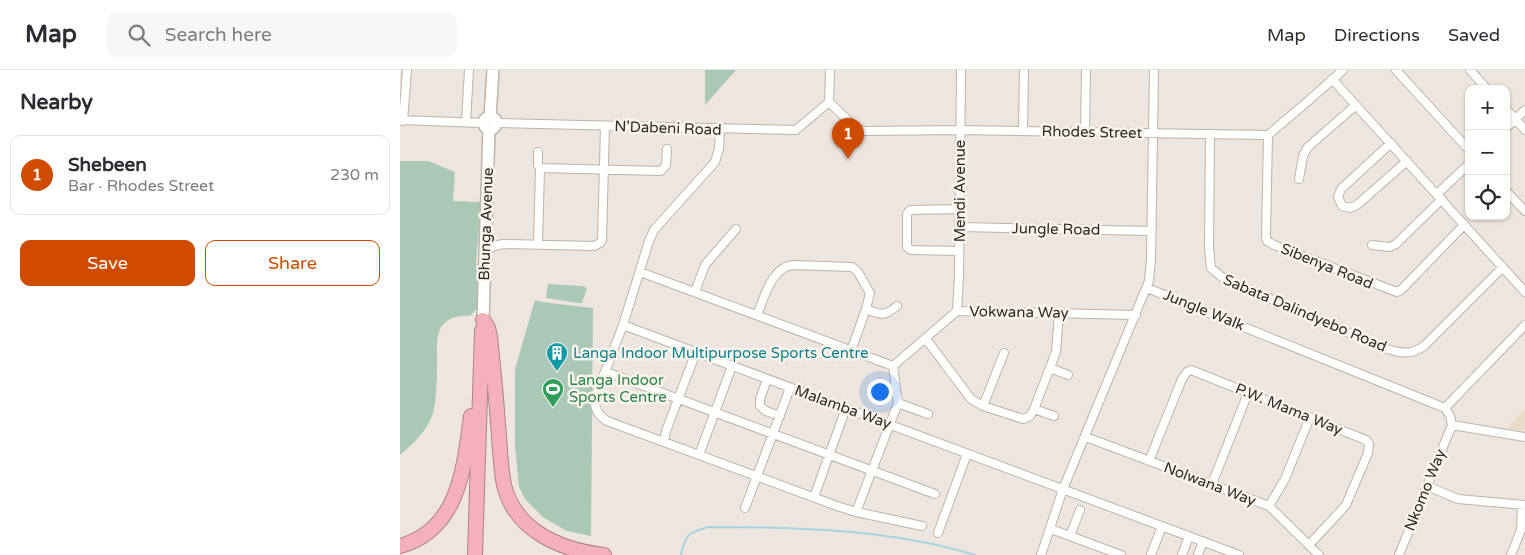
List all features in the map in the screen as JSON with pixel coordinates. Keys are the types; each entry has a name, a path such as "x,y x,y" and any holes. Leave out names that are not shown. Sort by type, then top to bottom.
{"highway":[{"path":"474,555 483,320"},
{"path":"483,320 490,336 502,470 510,501 527,525 547,538 569,548 604,555"},
{"path":"400,546 420,538 435,527 443,518 454,498 466,454 475,379 482,341"}],"street":[{"path":"402,121 407,70"},
{"path":"466,122 469,70"},
{"name":"Bhunga Avenue","path":"483,320 484,252 493,70"},
{"path":"829,102 830,70"},
{"name":"Mendi Avenue","path":"957,311 960,251 962,70"},
{"path":"1023,130 1024,70"},
{"path":"1085,132 1086,70"},
{"name":"Jungle Walk","path":"1154,70 1152,231 1150,271 1147,288 1445,408"},
{"path":"1268,135 1343,70"},
{"path":"1396,70 1465,146"},
{"path":"1470,70 1483,85"},
{"path":"1332,79 1525,292"},
{"name":"N'Dabeni Road","path":"402,121 796,130 829,102"},
{"name":"Rhodes Street","path":"829,102 856,128 863,131 1023,130 1268,135"},
{"path":"1299,179 1301,161 1308,147 1356,105"},
{"path":"1510,124 1525,110"},
{"path":"1510,113 1525,130"},
{"path":"484,252 497,245 594,246 600,244 602,240 605,126"},
{"path":"720,129 719,149 715,162 654,230 649,241 623,325 595,400 600,416 607,421 856,512 922,526"},
{"name":"Sabata Dalindyebo Road","path":"1210,134 1209,248 1211,268 1223,278 1381,347 1398,353 1407,353 1416,351 1424,346 1503,267"},
{"name":"Sibenya Road","path":"1268,135 1266,236 1267,241 1274,245 1397,292 1464,225"},
{"path":"1391,143 1341,189 1338,197 1342,206 1350,208 1357,205 1408,161"},
{"path":"540,168 661,171 666,165 667,150"},
{"path":"538,152 538,165 540,168 538,244"},
{"path":"1372,245 1390,247 1396,244 1465,169"},
{"path":"1510,195 1525,211"},
{"path":"960,209 910,210 907,214 906,241 907,247 911,250 960,251"},
{"name":"Jungle Road","path":"960,227 1152,231"},
{"path":"695,292 705,265 736,229"},
{"path":"757,315 771,282 789,265 852,267 858,272 870,290 870,297 850,350"},
{"path":"640,272 893,366 898,403 856,512"},
{"path":"1041,555 1063,489 1147,288"},
{"path":"866,309 883,314 897,306"},
{"name":"Vokwana Way","path":"893,366 957,311 1136,315"},
{"path":"926,339 974,402 1023,420 1030,416 1034,409 1058,347 1060,313"},
{"name":"Malamba Way","path":"623,325 1203,541 1226,553 1239,555"},
{"path":"1525,325 1445,408 1450,416 1452,426 1525,437"},
{"path":"664,442 666,431 696,352"},
{"path":"983,406 1004,353"},
{"path":"699,455 732,366"},
{"path":"1050,368 1068,375"},
{"name":"P.W. Mama Way","path":"1148,461 1182,379 1186,372 1194,371 1366,440 1369,446 1346,505 1309,545"},
{"path":"606,372 935,494"},
{"path":"767,379 759,404 763,410 780,416"},
{"path":"745,508 790,388"},
{"path":"1212,484 1248,393"},
{"path":"898,403 928,414"},
{"path":"814,497 846,408"},
{"path":"1034,409 1054,416"},
{"path":"1268,506 1285,479 1310,418"},
{"name":"Nkomo Way","path":"1401,554 1452,426"},
{"name":"Nolwana Way","path":"1086,437 1268,506 1319,555"},
{"path":"938,532 967,454"},
{"path":"1427,486 1458,499 1524,505 1521,530 1511,555"},
{"path":"1070,536 1080,510"},
{"path":"1151,555 1162,526"},
{"path":"1051,529 1122,555"},
{"path":"1182,555 1189,536"},
{"path":"1198,555 1203,541"}],"shaded area":[{"path":"1525,409 1525,431 1507,428"}],"green space":[{"path":"705,70 736,70 705,105"},
{"path":"400,161 428,161 455,172 453,201 481,202 476,263 478,279 477,308 470,316 461,316 449,320 440,329 437,340 436,386 433,413 424,431 400,455"},
{"path":"548,284 583,286 587,288 582,303 578,303 546,298"},
{"name":"Langa Indoor Sports Centre","path":"535,300 593,308 591,536 567,531 544,518 525,499 519,487 515,447 515,369"}],"waterway":[{"path":"681,555 684,543 689,535 708,527 843,531 910,540 943,546 975,555"}],"place":[{"name":"Shebeen","path":"848,159"},
{"name":"Langa Indoor Multipurpose Sports Centre","path":"557,372"},
{"name":"Langa Indoor Sports Centre","path":"553,408"}]}
